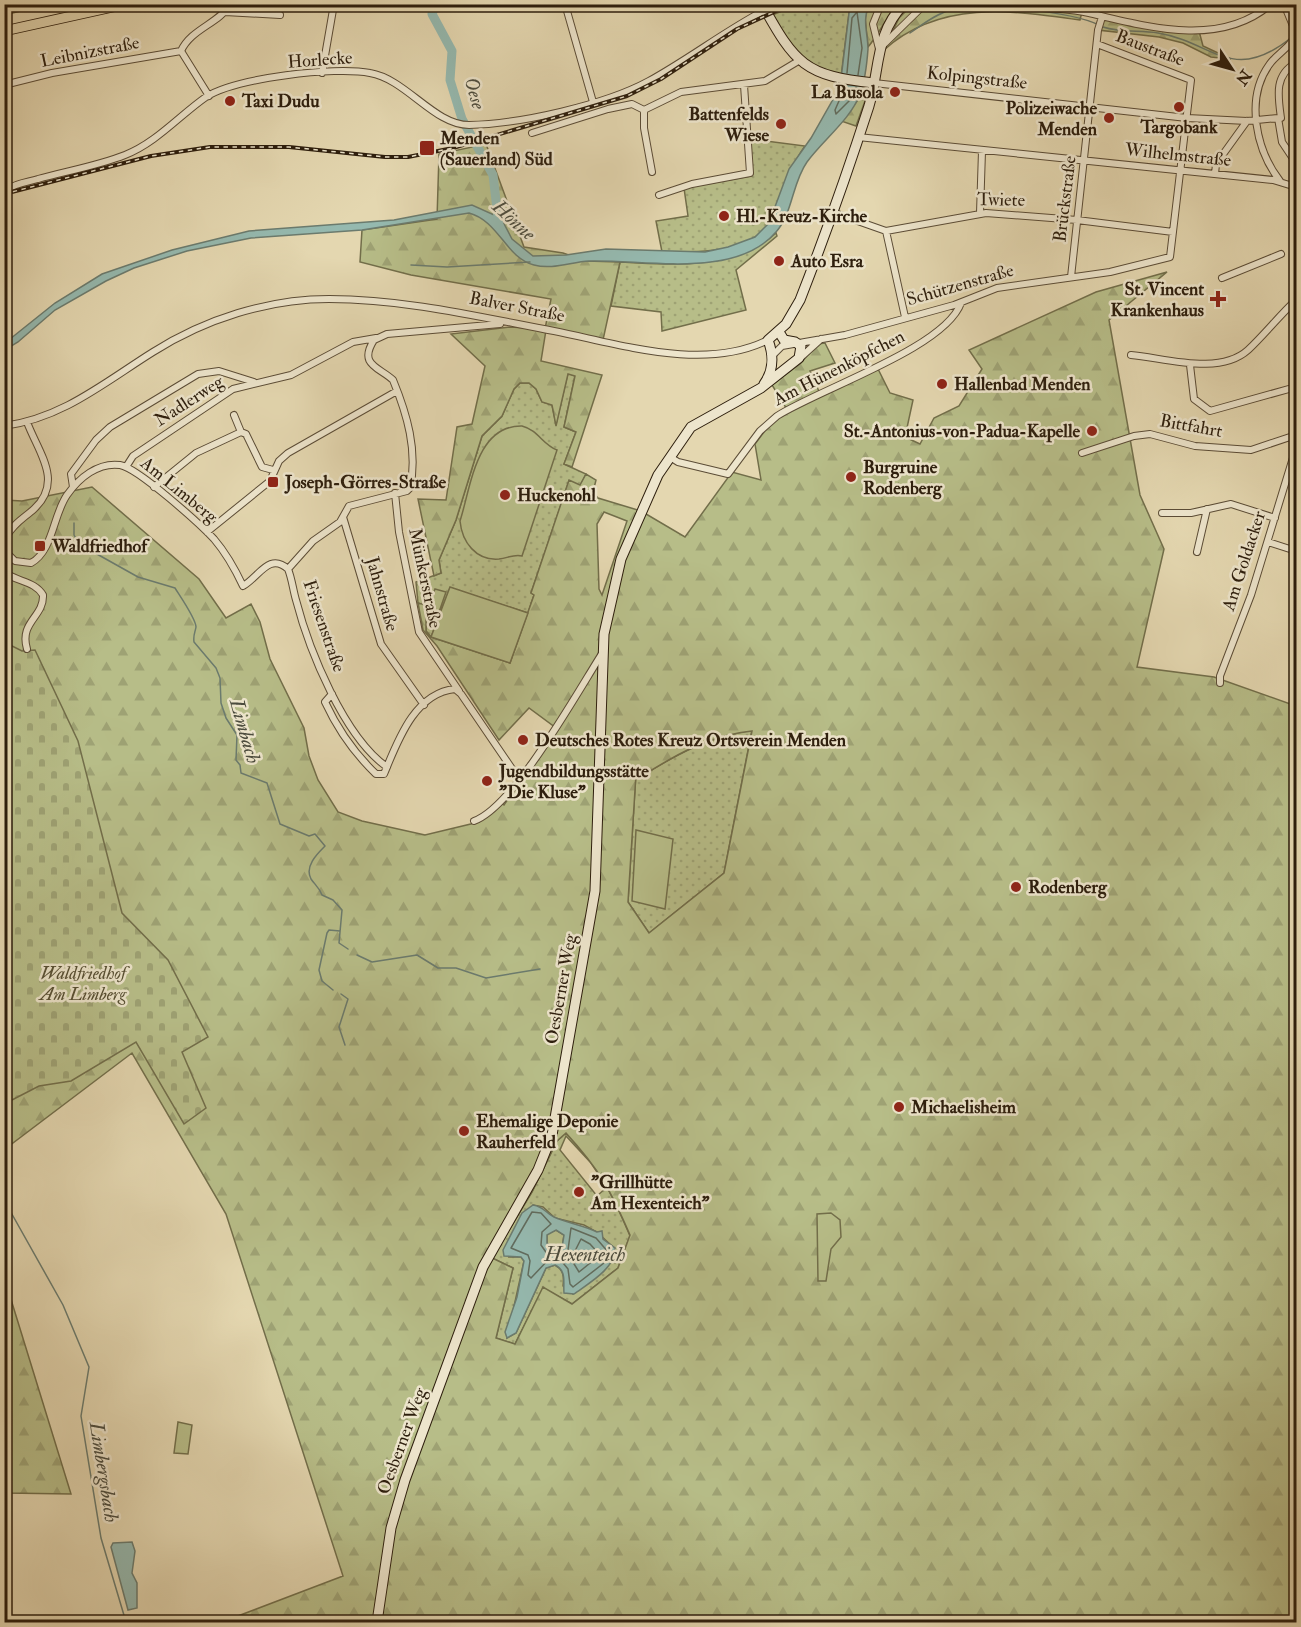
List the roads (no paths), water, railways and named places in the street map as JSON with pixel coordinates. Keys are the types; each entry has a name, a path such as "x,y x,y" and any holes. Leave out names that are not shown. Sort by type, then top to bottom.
{"main road":[{"path":"4,31 126,4"}],"street":[{"path":"209,96 181,51 198,31 225,12 230,5 254,9 278,4"},
{"path":"322,73 334,4"},
{"path":"565,4 592,102"},
{"path":"879,49 873,24 881,4"},
{"name":"Balver Straße","path":"4,426 27,422 71,405 183,335 219,320 272,305 302,300 368,301 427,308 680,353 733,352 768,340 779,332 800,300 858,137 870,82 885,31 904,4"},
{"path":"1021,4 1082,12 1138,26 1211,31 1238,25 1271,4"},
{"path":"1278,4 1293,21"},
{"path":"1280,181 1266,158 1255,120 1257,94 1264,73 1295,34 1293,21 1284,4"},
{"path":"879,49 924,5"},
{"path":"764,7 783,40 800,60 818,73 840,79 870,82"},
{"name":"Horlecke","path":"6,189 129,154 209,96 243,82 322,73 377,74 392,81 442,116 465,124 534,118 592,102 648,82 764,7"},
{"path":"225,12 280,15"},
{"name":"Brückstraße","path":"1071,277 1098,30 1102,18"},
{"name":"Baustraße","path":"1097,44 1191,80 1187,118"},
{"name":"Leibnizstraße","path":"4,85 91,66 181,51"},
{"path":"645,110 681,92 765,81 800,60"},
{"path":"1296,63 1285,72 1280,80 1278,93 1282,142 1296,163"},
{"name":"Kolpingstraße","path":"870,82 1187,118 1247,121 1280,118"},
{"path":"659,195 692,184 750,173 744,85"},
{"path":"532,133 608,109 632,104 645,110"},
{"path":"645,110 644,128 652,172"},
{"path":"1173,232 1187,118"},
{"path":"1215,174 1216,164 1247,121"},
{"name":"Wilhelmstraße","path":"858,137 1280,181 1296,187"},
{"path":"980,213 982,151"},
{"path":"4,213 6,189"},
{"path":"832,212 886,231 905,317"},
{"name":"Twiete","path":"886,231 980,213 1077,220 1173,232"},
{"name":"Schützenstraße","path":"773,358 779,346 824,338 961,303 996,288 1110,272 1170,257 1173,232"},
{"path":"1222,278 1281,254"},
{"path":"1131,355 1190,365 1220,362 1246,352 1296,300"},
{"name":"Am Hünenköpfchen","path":"670,457 678,462 728,474 760,431 777,416 917,344 948,323 955,316 961,303"},
{"name":"Nadlerweg","path":"126,467 133,456 225,394 291,375 345,346 387,334 510,323"},
{"path":"779,332 784,340 795,342 803,350 799,358"},
{"path":"288,569 305,548 343,517 352,504 408,490 412,477 412,443 391,378 375,368 369,360 370,347 377,338"},
{"name":"Oesberner Weg","path":"377,1623 391,1528 405,1480 483,1267 538,1170 552,1135 596,878 603,651 607,612 621,559 645,502 670,457 698,422 761,388 788,369 814,342 824,338"},
{"path":"768,340 779,369 788,369"},
{"path":"761,388 769,376 773,358"},
{"path":"1190,365 1194,399 1210,411 1296,387"},
{"path":"73,487 71,474 105,431 198,374 219,371 258,383"},
{"path":"207,532 270,481 279,461 298,446 397,391"},
{"path":"234,415 241,432 246,434 262,467 273,470"},
{"name":"Am Limberg","path":"27,422 45,461 48,482 40,503 12,528 5,539 5,548 11,559 26,564 35,560 45,548 58,510 73,487 97,468 109,465 126,467 154,487 207,532 227,557 243,586 271,563 279,562 288,569"},
{"path":"154,487 202,449 241,432"},
{"name":"Bittfahrt","path":"1082,453 1134,436 1150,434 1194,446 1251,450 1296,435"},
{"name":"Am Goldacker","path":"1220,683 1220,676 1268,542 1296,448"},
{"name":"Münkerstraße","path":"395,493 399,532 419,632 519,779"},
{"path":"1162,513 1207,509 1231,504 1275,518"},
{"path":"1197,552 1207,509"},
{"name":"Jahnstraße","path":"343,517 378,637 384,650 424,705"},
{"path":"1268,542 1296,551"},
{"name":"Friesenstraße","path":"288,569 302,619 332,694 361,743 385,770 376,774 349,745 325,702 332,694"},
{"path":"4,572 13,579 36,587 43,595 41,608 28,624 25,639 27,649"},
{"path":"474,820 495,808 519,779 553,733 603,651"},
{"path":"385,770 408,723 424,705 448,690 460,693"}],"water":[{"path":"850,5 869,5 866,22 867,60 856,103 802,170 786,216 776,232 758,247 737,256 713,262 688,264 589,261 555,266 534,265 516,255 488,224 469,213 362,230 251,238 187,251 134,268 55,310 18,342 5,350 5,343 55,303 102,274 172,250 249,231 394,220 472,205 501,218 512,239 533,256 566,255 606,249 705,252 728,247 755,237 769,223 789,169 811,138 840,87"},
{"name":"Hexenteich","path":"533,1205 540,1207 559,1219 597,1232 602,1231 603,1239 615,1248 611,1262 606,1268 574,1294 564,1293 564,1277 559,1267 555,1265 546,1268 516,1333 507,1338 505,1332 517,1297 524,1261 521,1257 504,1256 503,1250 522,1213","holes":["556,1230 564,1235 562,1248 554,1251 547,1243 547,1235"]},
{"path":"132,1542 135,1551 132,1573 137,1583 137,1608 128,1610 111,1547 113,1543"}],"waterway":[{"name":"Oese","path":"436,4 432,14 452,51 450,80 462,119 493,175 499,226"},
{"path":"910,33 940,14 951,10 983,7 1047,12 1099,25"},
{"path":"1103,27 1158,33 1237,59 1253,58 1270,52 1291,38"},
{"path":"411,265 447,267 530,262"},
{"name":"Limbach","path":"74,523 74,535 79,544 138,577 175,588 195,623 194,642 216,668 220,678 221,703 226,718 237,735 236,760 240,765 241,773 267,783 280,824 309,836 315,834 325,846 313,860 309,874 322,895 333,900 342,910 339,943 348,949"},
{"path":"333,990 322,981 319,970 327,933 329,930 340,931"},
{"name":"Limbach","path":"357,955 372,962 417,955 438,968 456,968 486,978 540,969"},
{"path":"341,994 348,999 339,1027 345,1045"},
{"name":"Limbergsbach","path":"4,1200 63,1305 89,1367 81,1416 101,1538 126,1622"}],"railway":[{"path":"4,194 151,156 210,147 289,147 385,157 408,157 453,148 627,96 661,79 737,29 791,4"}],"place":[{"name":"La Busola","path":"895,92"},
{"name":"Taxi Dudu","path":"230,101"},
{"name":"Targobank","path":"1179,107"},
{"name":"Polizeiwache Menden","path":"1109,118"},
{"name":"Battenfelds Wiese","path":"781,124"},
{"name":"Menden (Sauerland) Süd","path":"427,148"},
{"name":"Hl.-Kreuz-Kirche","path":"724,216"},
{"name":"Auto Esra","path":"779,261"},
{"name":"St. Vincent Krankenhaus","path":"1218,299"},
{"name":"Hallenbad Menden","path":"942,384"},
{"name":"St.-Antonius-von-Padua-Kapelle","path":"1092,431"},
{"name":"Burgruine Rodenberg","path":"851,477"},
{"name":"Joseph-Görres-Straße","path":"273,482"},
{"name":"Huckenohl","path":"505,495"},
{"name":"Waldfriedhof","path":"40,546"},
{"name":"Deutsches Rotes Kreuz Ortsverein Menden","path":"523,740"},
{"name":"Jugendbildungsstätte \"Die Kluse\"","path":"487,781"},
{"name":"Rodenberg","path":"1016,887"},
{"name":"Michaelisheim","path":"899,1107"},
{"name":"Ehemalige Deponie Rauherfeld","path":"464,1131"},
{"name":"\"Grillhütte Am Hexenteich\"","path":"579,1192"}],"water label":[{"name":"Hönne","path":"514,220"}],"park label":[{"name":"Waldfriedhof Am Limberg","path":"83,983"}]}
